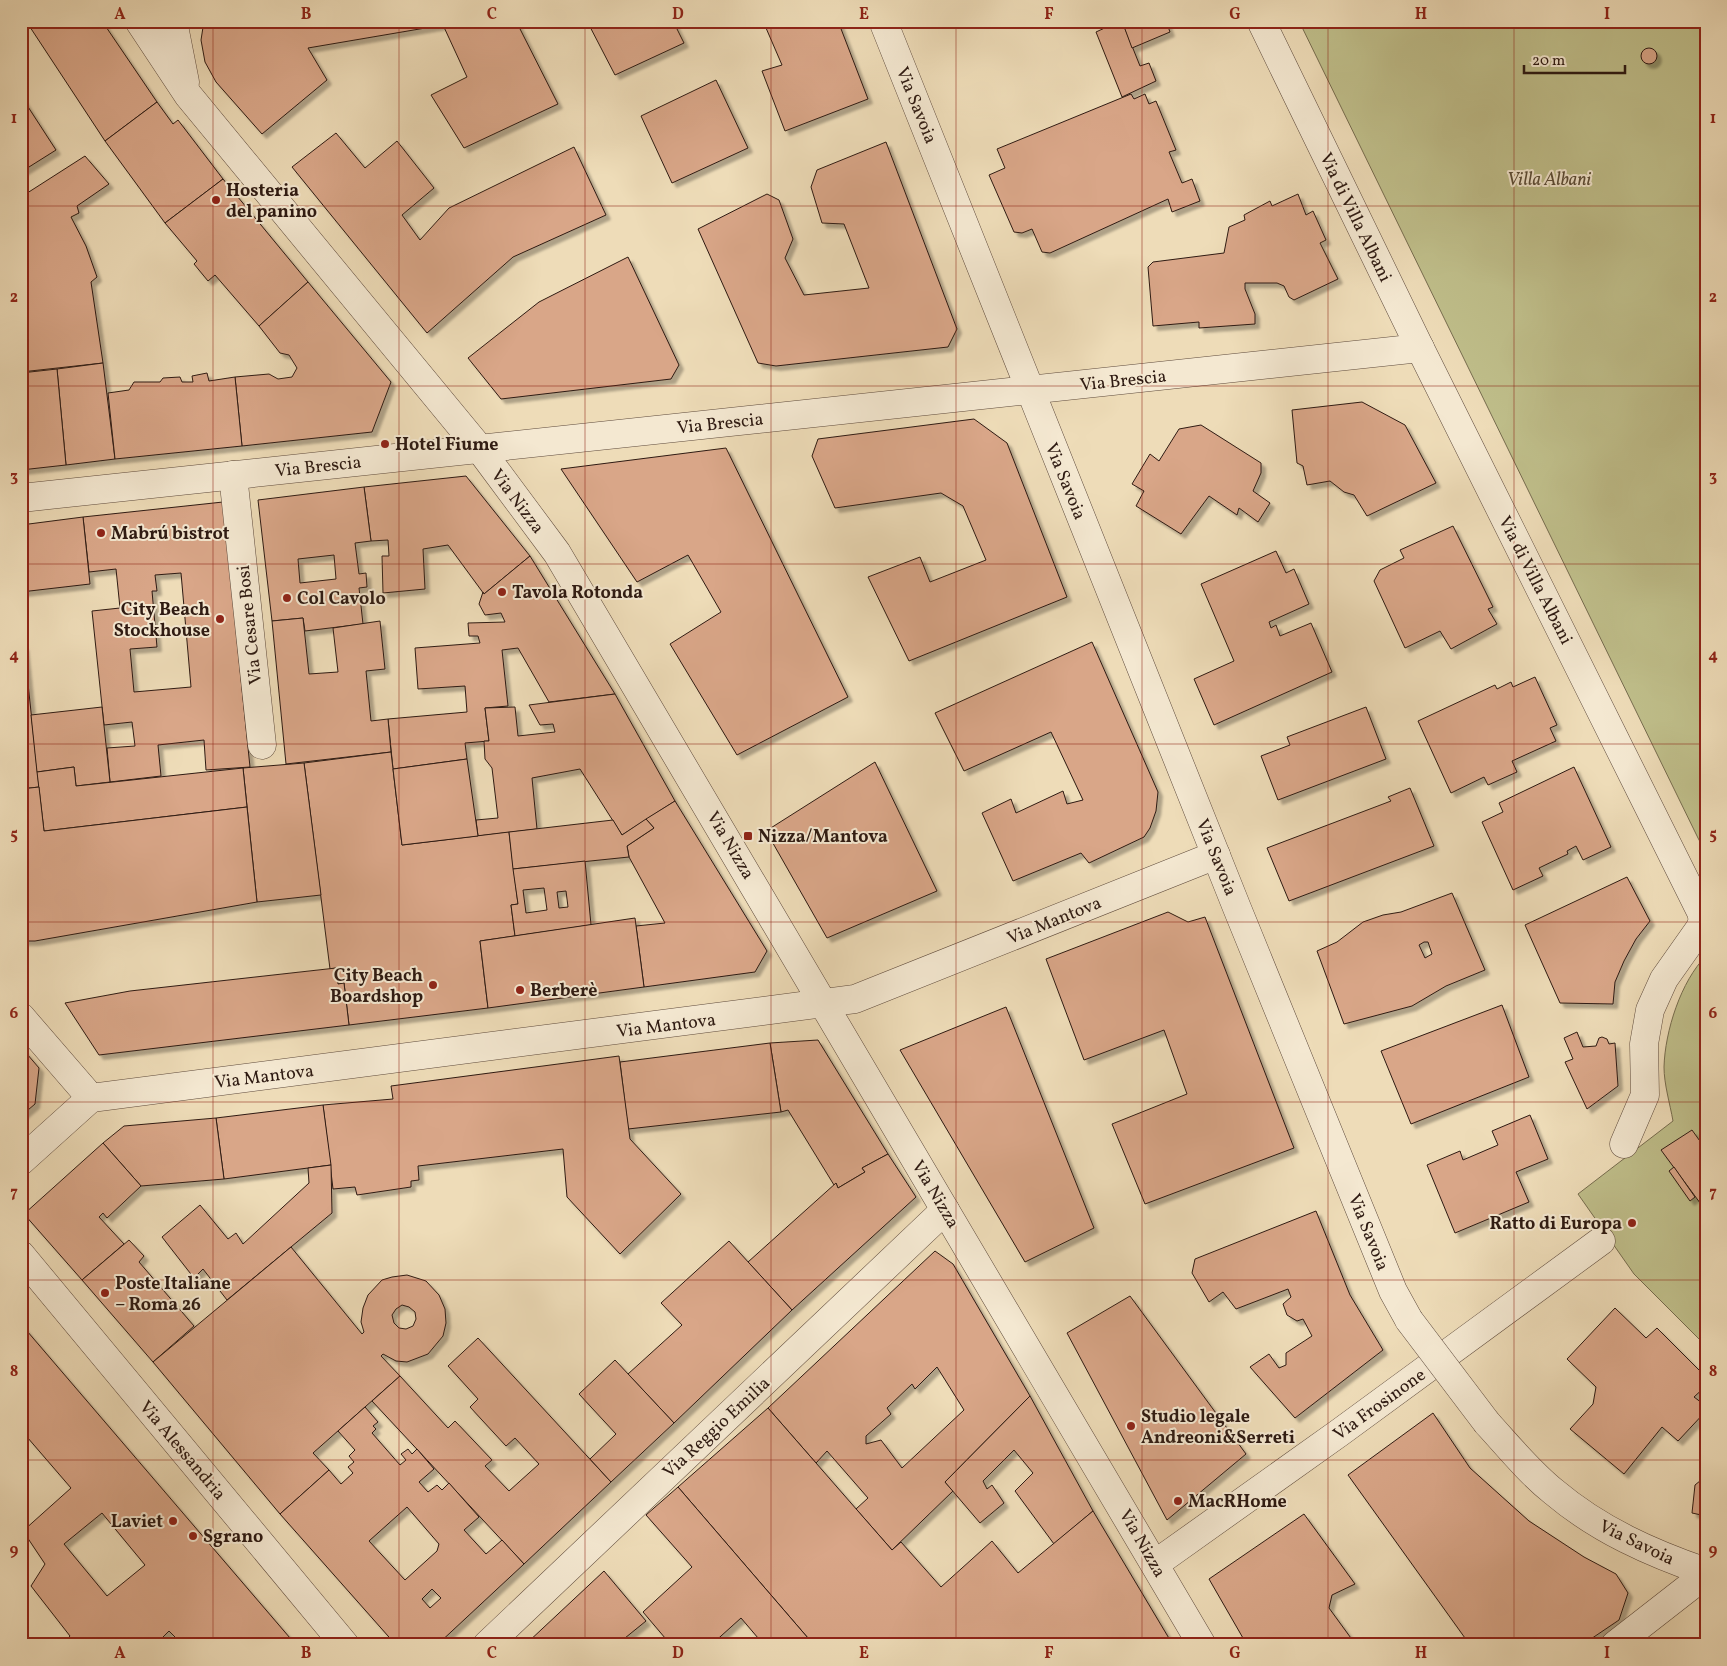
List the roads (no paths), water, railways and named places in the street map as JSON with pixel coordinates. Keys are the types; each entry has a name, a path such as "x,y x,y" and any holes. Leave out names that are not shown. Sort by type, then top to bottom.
{"street":[{"name":"Via Nizza","path":"139,21 188,95 479,448 557,553 1202,1645"},
{"name":"Via Nizza","path":"173,21 188,95"},
{"name":"Via Savoia","path":"883,21 1216,855 1393,1291 1409,1320 1487,1424 1553,1491 1606,1530 1650,1551 1706,1573"},
{"name":"Via di Villa Albani","path":"1261,21 1420,348 1701,912 1703,920 1700,928 1664,979 1650,1010 1644,1044 1645,1095 1624,1144"},
{"name":"Via Brescia","path":"21,498 1420,348"},
{"name":"Via Cesare Bosi","path":"233,475 262,745"},
{"name":"Via Mantova","path":"91,1098 855,999 1216,855"},
{"path":"21,1017 91,1098 21,1161"},
{"name":"Via Reggio Emilia","path":"486,1645 945,1210"},
{"name":"Via Frosinone","path":"1155,1564 1339,1434 1601,1241"},
{"name":"Via Alessandria","path":"21,1256 346,1645"},
{"path":"1615,1645 1706,1573"}],"place":[{"name":"Hosteria del panino","path":"216,200"},
{"name":"Hotel Fiume","path":"385,444"},
{"name":"Mabrú bistrot","path":"101,533"},
{"name":"Tavola Rotonda","path":"502,592"},
{"name":"Col Cavolo","path":"287,598"},
{"name":"City Beach Stockhouse","path":"220,619"},
{"name":"Nizza/Mantova","path":"748,836"},
{"name":"City Beach Boardshop","path":"433,985"},
{"name":"Berberè","path":"520,990"},
{"name":"Ratto di Europa","path":"1632,1223"},
{"name":"Poste Italiane – Roma 26","path":"105,1293"},
{"name":"Studio legale Andreoni&Serreti","path":"1131,1426"},
{"name":"MacRHome","path":"1178,1501"},
{"name":"Laviet","path":"173,1521"},
{"name":"Sgrano","path":"193,1536"}],"park label":[{"name":"Villa Albani","path":"1549,179"}]}
